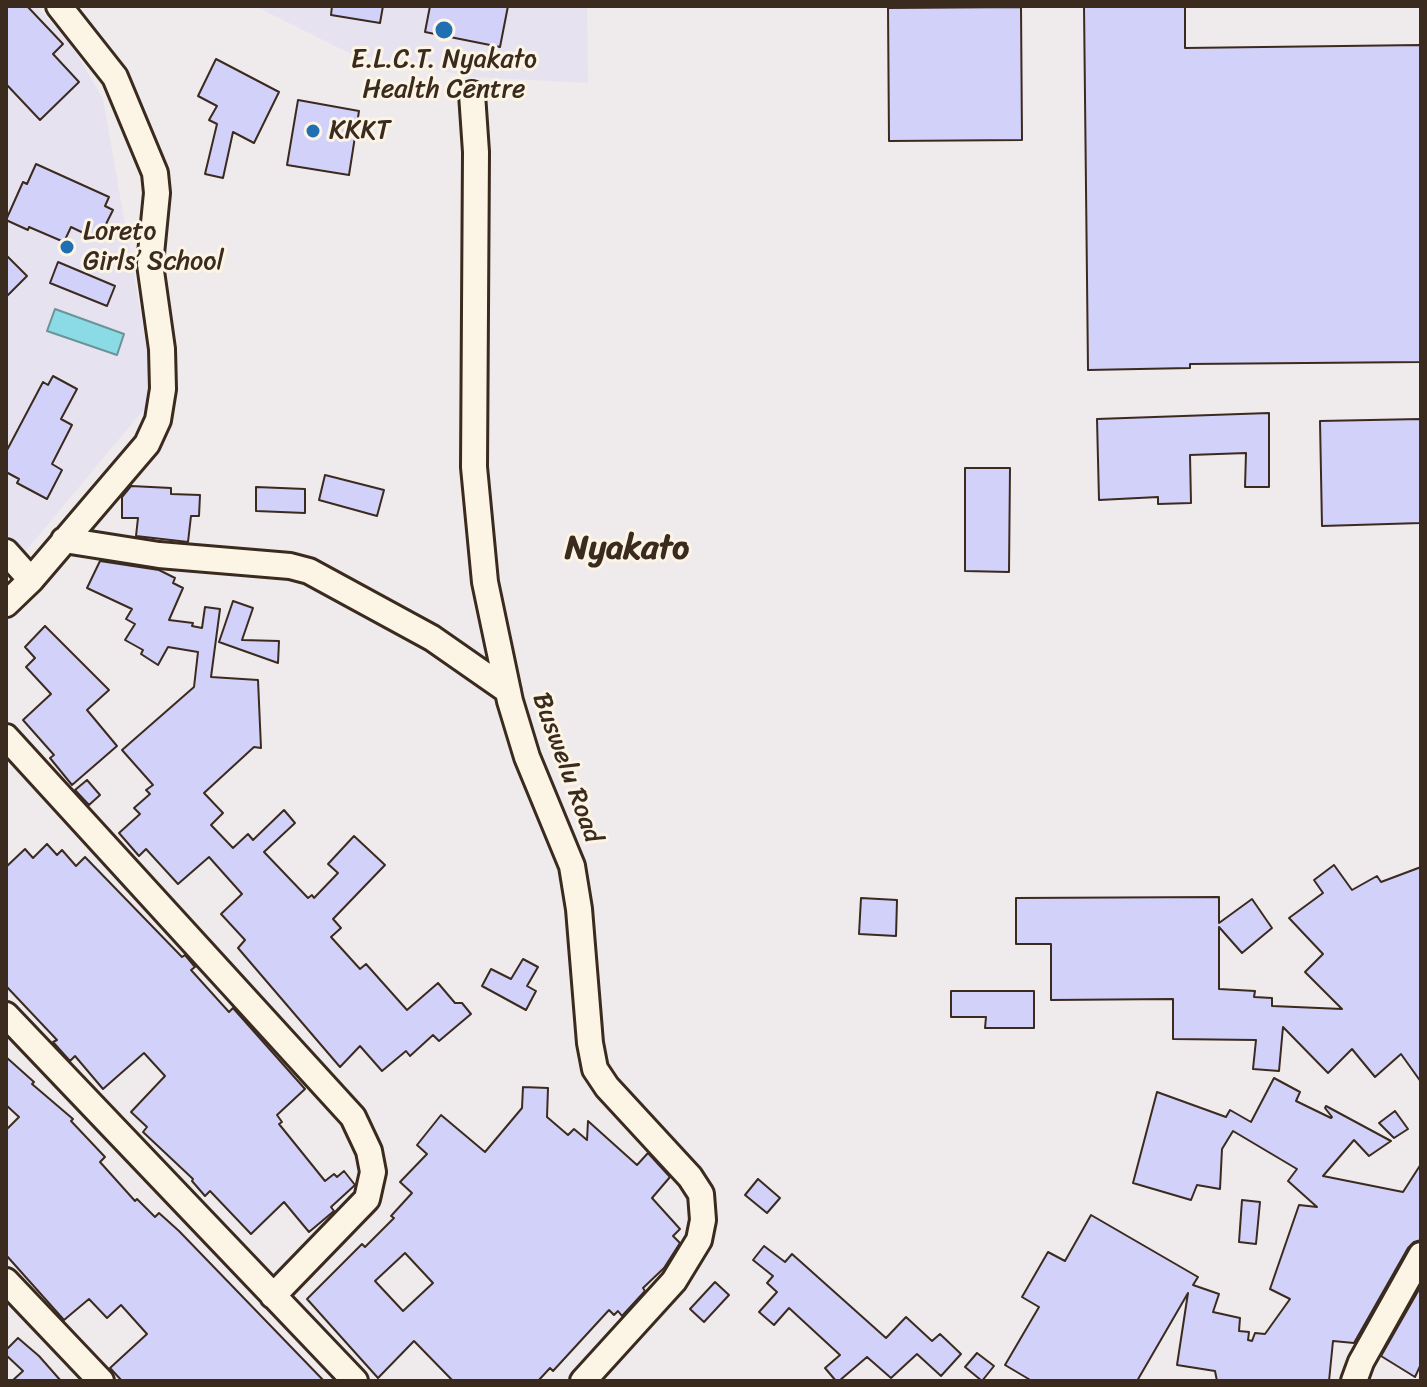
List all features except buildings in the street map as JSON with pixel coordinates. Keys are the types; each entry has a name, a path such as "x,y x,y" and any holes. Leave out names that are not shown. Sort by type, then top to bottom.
{"street":[{"path":"6,604 31,580 147,444 158,420 163,389 150,264 157,193 155,173 115,77 59,6"},
{"name":"Buswelu Road","path":"472,94 476,152 474,467 485,582 508,691 527,757 572,866 595,1069 607,1087 690,1177 701,1194 703,1220 699,1240 674,1281 583,1381"},
{"path":"64,540 159,555 290,566 309,571 432,638 508,691"},
{"path":"6,552 31,580"},
{"path":"6,737 353,1117 364,1139 373,1172 367,1199 273,1296"},
{"path":"6,1015 355,1381"},
{"path":"1354,1381 1361,1362 1421,1255"},
{"path":"6,1281 101,1381"}],"shaded area":[{"name":"Loreto Girls’ School","path":"6,6 36,6 71,44 103,99 155,396 24,553 6,533"},
{"name":"E.L.C.T. Nyakato Health Centre","path":"255,6 587,6 588,83 474,77 349,53"}],"water":[{"path":"55,309 124,334 117,355 47,331"}],"place":[{"name":"E.L.C.T. Nyakato Health Centre","path":"444,30"},
{"name":"KKKT","path":"313,131"},
{"name":"Loreto Girls’ School","path":"67,247"}],"district":[{"name":"Nyakato","path":"627,549"}]}
